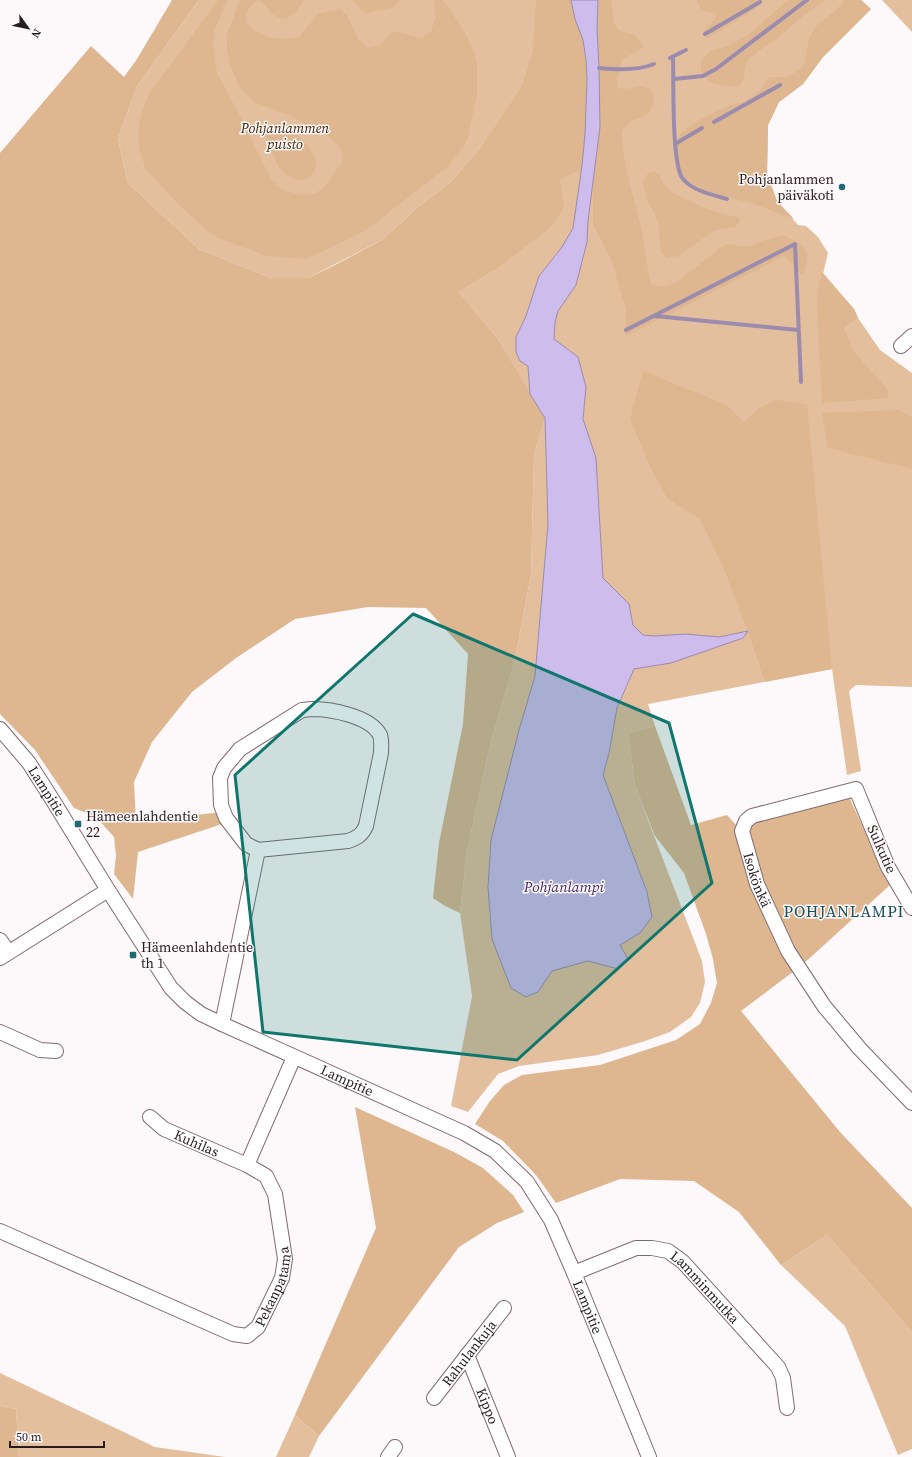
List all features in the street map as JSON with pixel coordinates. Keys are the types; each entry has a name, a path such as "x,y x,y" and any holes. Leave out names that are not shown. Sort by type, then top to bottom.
{"street":[{"path":"901,346 912,336"},
{"path":"312,708 323,709 356,717 375,728 382,742 381,753 366,826 362,834 356,839 348,841 258,850 246,844 226,818 221,805 220,778 224,768 240,749 302,710 312,708"},
{"name":"Lampitie","path":"0,729 26,759 171,988 190,1006 202,1014 294,1058 464,1133 495,1151 527,1182 551,1220 649,1457"},
{"name":"Sulkutie","path":"856,788 888,867 912,908"},
{"name":"Isokönkä","path":"856,788 752,816 746,821 742,830 757,884 788,950 824,1006 860,1049 912,1103"},
{"path":"222,1024 258,850"},
{"path":"0,940 4,955 108,890"},
{"path":"0,1032 40,1050 56,1051"},
{"path":"247,1165 294,1058"},
{"name":"Kuhilas","path":"150,1117 164,1130 247,1165"},
{"name":"Pekanpatama","path":"0,1230 233,1334 247,1336 258,1327 282,1278 285,1259 275,1194 266,1176 247,1165"},
{"name":"Lamminmutka","path":"574,1273 636,1248 652,1248 668,1251 683,1262 778,1367 783,1378 787,1408"},
{"name":"Rahulankuja","path":"434,1398 504,1308"},
{"name":"Kippo","path":"467,1355 508,1457"}],"highlighted area":[{"path":"413,614 669,723 712,883 517,1060 263,1032 235,775"}],"green space":[{"path":"172,0 199,0 137,86 118,139 128,183 199,249 271,278 308,278 382,240 417,208 452,181 484,143 522,86 533,51 536,0 571,0 575,19 583,40 587,79 585,134 581,173 574,172 560,180 564,207 551,227 495,270 459,292 498,339 545,418 534,455 531,574 514,664 491,741 467,851 460,913 433,898 439,843 463,724 468,654 426,608 368,607 295,619 236,658 192,692 152,742 134,782 136,822 222,812 228,822 138,852 133,899 114,874 116,856 114,837 96,817 74,808 35,750 0,714 0,153 91,46 124,77 137,59"},
{"name":"Pohjanlammen puisto","path":"199,0 861,0 871,9 823,57 803,84 779,102 768,125 767,174 777,201 798,225 806,226 818,237 828,253 823,274 854,309 858,318 880,350 912,373 912,687 856,685 849,691 861,771 847,775 832,669 648,704 655,726 628,733 635,786 702,961 705,982 700,1003 691,1017 670,1032 598,1055 519,1066 498,1074 468,1112 451,1106 472,996 460,913 467,851 491,741 514,664 531,574 534,455 545,418 581,443 586,387 520,361 528,366 530,394 498,339 459,292 495,270 484,143 452,181 417,208 382,240 308,278 271,278 199,249 128,183 118,139 137,86","holes":["630,679 617,708 609,753 603,775 647,892 652,917 492,939 488,887 491,840"]},
{"path":"218,0 227,0 214,32 213,46 217,73 271,179 281,189 297,194 315,194 325,186 343,161 340,147 332,139 291,116 254,102 242,90 230,64 227,48 227,34 240,0 258,0 248,10 246,23 265,36 277,39 299,37 318,14 340,9 347,15 358,39 369,48 380,45 393,31 421,38 431,32 436,16 434,4 435,0 442,0 447,5 469,40 477,62 477,94 468,137 464,146 447,167 365,231 307,259 267,256 218,238 176,202 145,168 140,151 138,133 141,115 149,94"},
{"path":"258,0 304,0 295,13 286,19 280,18 273,14"},
{"path":"353,0 402,0 391,8 366,13 360,9"},
{"path":"598,0 611,0 614,24 620,31 637,37 643,47 622,60 617,80 618,88 626,89 639,86 651,89 654,100 650,112 631,121 622,131 626,168 641,228 651,283 661,287 676,283 727,244 748,247 783,235 796,241 806,251 808,256 803,276 784,256 626,336 626,309 611,259 593,224 593,183 600,127 597,28"},
{"path":"698,0 757,0 755,9 708,38 702,35 716,16 715,13 701,10 697,2"},
{"path":"788,0 826,0 804,15 784,33 748,59 744,79 740,85 735,87 722,85 713,83 706,79 701,71 701,62 710,51 728,46 748,35"},
{"path":"845,0 861,0 871,9 823,57 803,84 779,102 768,125 767,174 777,201 794,219 757,205 703,190 683,177 677,156 677,140 681,133 701,119 732,104 744,102 760,91 770,77 786,77 796,72 804,65 809,38 818,24 835,11"},
{"path":"882,0 912,0 912,32"},
{"path":"278,122 296,134 306,144 314,156 317,163 314,172 309,178 298,180 287,175 280,169 275,161 265,134 271,125"},
{"path":"654,171 659,175 664,185 674,194 710,210 740,218 739,223 735,227 715,230 678,256 667,258 661,252 658,222 647,201 643,181 648,173"},
{"path":"823,273 854,309 858,318 844,328 853,351 888,390 888,398 822,403 817,304 819,283"},
{"path":"643,371 727,405 744,422 759,408 776,400 807,404 832,669 765,682 748,631 724,569 700,519 667,498 648,462 630,419"},
{"path":"899,410 912,417 912,469 828,448 822,413"},
{"path":"655,726 691,825 727,815 737,826 849,797 890,885 802,965 741,1011 840,1132 912,1208 912,1332 827,1235 781,1265 739,1212 694,1181 620,1179 556,1203 536,1175 503,1141 475,1124 490,1101 504,1085 522,1075 600,1065 676,1040 700,1024 711,1003 717,983 713,959 706,934 684,873 655,836 635,786 628,733"},
{"path":"355,1107 454,1152 483,1168 513,1195 524,1212 497,1223 459,1247 319,1436 295,1415 376,1228"},
{"path":"827,1235 912,1332 912,1449 898,1455 845,1326 781,1265"},
{"path":"0,1373 155,1447 225,1457 19,1457 16,1409 0,1406"},
{"path":"0,1406 16,1409 19,1457 0,1457"},
{"path":"295,1415 319,1436 309,1457 276,1457"}],"water":[{"name":"Pohjanlampi","path":"571,0 598,0 597,28 600,127 588,221 587,242 576,285 558,311 555,322 554,339 578,357 586,387 583,419 596,458 603,578 629,604 633,625 643,635 654,636 686,634 719,637 748,631 743,638 671,663 634,669 617,708 609,753 603,775 647,892 652,917 640,933 620,945 628,959 618,969 588,961 552,971 538,992 526,997 511,988 492,939 488,887 491,840 519,730 535,676 548,524 545,418 530,394 528,366 520,361 516,352 516,337 526,316 539,276 562,247 573,228 582,166 587,79 583,40 575,19"}],"waterway":[{"path":"674,79 703,76 716,69 807,0"},
{"path":"705,34 760,2"},
{"path":"670,58 686,50"},
{"path":"673,57 673,102 675,140 679,171 683,179 692,187 727,199"},
{"path":"599,68 634,69 654,64"},
{"path":"714,122 780,85"},
{"path":"675,144 702,128"},
{"path":"626,330 795,244 801,382"},
{"path":"655,316 798,330"}],"place":[{"name":"Pohjanlammen päiväkoti","path":"842,187"},
{"name":"Hämeenlahdentie 22","path":"78,824"},
{"name":"Hämeenlahdentie th 1","path":"133,955"}],"district":[{"name":"POHJANLAMPI","path":"844,911"}]}
